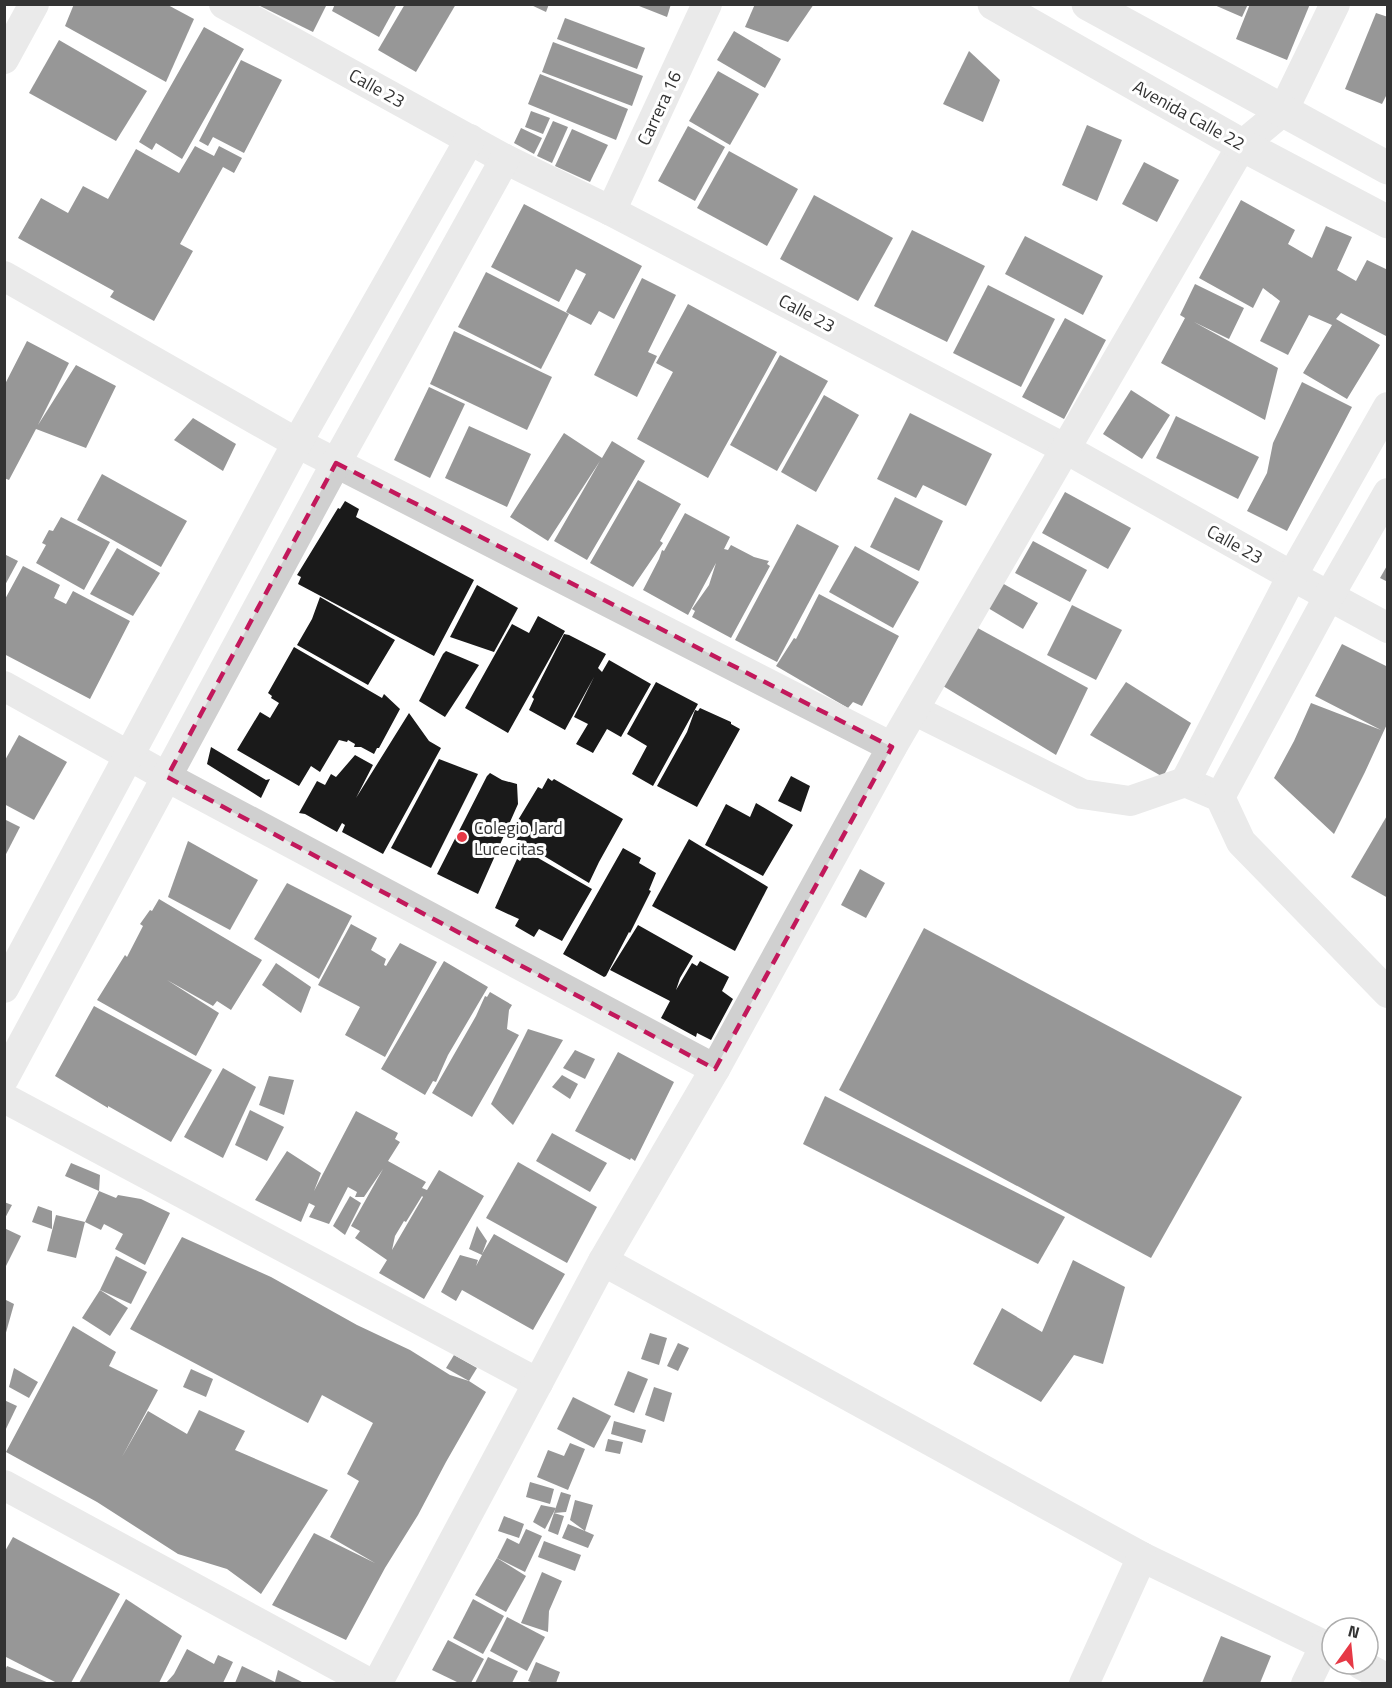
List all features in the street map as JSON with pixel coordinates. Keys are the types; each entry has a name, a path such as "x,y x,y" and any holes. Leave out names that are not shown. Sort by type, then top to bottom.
{"street":[{"path":"4,59 34,4"},
{"name":"Calle 23","path":"224,4 505,159 611,211 1064,448 1388,628"},
{"name":"Carrera 16","path":"611,211 707,4"},
{"name":"Avenida Calle 22","path":"994,4 1242,145 1388,222"},
{"path":"1088,4 1388,168"},
{"path":"377,1683 603,1261 715,1069 892,747 1242,145 1282,111 1335,4"},
{"path":"4,988 297,443 470,139"},
{"path":"4,1078 336,463 505,159"},
{"path":"4,276 297,443 892,747"},
{"path":"1185,782 1292,576 1388,408"},
{"path":"1220,797 1329,596 1388,493"},
{"path":"4,686 167,777 715,1069"},
{"path":"914,710 1082,794 1130,801 1185,782 1220,797 1241,842 1388,993"},
{"path":"4,1098 538,1383"},
{"path":"603,1261 1142,1557 1320,1643"},
{"path":"4,1485 371,1683"},
{"path":"1083,1683 1142,1557"},
{"path":"1306,1683 1320,1660"}],"highlighted area":[{"path":"336,463 892,747 715,1069 167,777"}],"building":[{"path":"74,4 166,4 194,19 166,82 65,26"},
{"path":"256,4 327,4 313,32"},
{"path":"335,4 397,4 379,37 332,11"},
{"path":"405,4 456,4 416,72 378,50"},
{"path":"529,4 549,4 546,12"},
{"path":"634,4 671,4 667,17"},
{"path":"755,4 814,4 788,42 745,27"},
{"path":"1212,4 1248,4 1242,17"},
{"path":"1250,4 1310,4 1287,60 1236,39"},
{"path":"1376,13 1388,17 1388,92 1382,104 1345,89"},
{"path":"565,18 645,48 637,69 557,39"},
{"path":"204,27 244,49 182,159 156,143 152,150 139,142"},
{"path":"734,31 781,59 765,88 717,60"},
{"path":"59,40 147,91 116,141 29,93"},
{"path":"553,42 643,76 632,106 542,72"},
{"path":"969,51 1000,80 983,122 943,104"},
{"path":"241,60 282,80 244,153 213,137 208,146 199,141"},
{"path":"718,71 759,94 730,145 689,121"},
{"path":"540,74 628,109 616,140 528,104"},
{"path":"531,111 550,118 543,134 525,127"},
{"path":"553,121 568,127 552,163 537,156"},
{"path":"1087,125 1122,140 1097,201 1062,185"},
{"path":"688,126 725,147 695,201 658,181"},
{"path":"521,128 542,138 534,154 514,143"},
{"path":"572,129 608,145 590,182 555,166"},
{"path":"195,146 214,156 219,146 242,158 234,173 223,167 180,244 193,251 154,321 110,297 114,291 18,238 41,198 68,213 83,186 108,199 136,149 179,173"},
{"path":"729,151 798,189 767,246 697,208"},
{"path":"1144,162 1179,180 1157,222 1122,204"},
{"path":"814,195 893,238 858,301 780,259"},
{"path":"1241,200 1295,230 1288,244 1312,258 1326,226 1352,237 1337,270 1356,281 1367,260 1388,270 1388,337 1341,313 1336,319 1380,345 1347,399 1303,373 1332,325 1309,315 1288,355 1260,341 1280,301 1263,288 1253,308 1199,278"},
{"path":"524,204 642,266 614,319 599,311 591,325 566,312 586,274 576,269 559,302 491,267"},
{"path":"912,230 985,266 947,342 874,306"},
{"path":"1025,236 1103,276 1083,315 1005,274"},
{"path":"486,272 569,314 541,369 458,327"},
{"path":"642,278 676,295 648,352 657,356 637,397 594,375"},
{"path":"1195,284 1244,308 1229,339 1194,322 1278,368 1265,420 1161,363 1185,318 1180,315"},
{"path":"988,285 1055,319 1021,387 953,353"},
{"path":"688,304 777,352 708,478 637,439 673,372 656,363"},
{"path":"1065,318 1106,340 1064,419 1022,397"},
{"path":"454,331 552,377 527,430 430,384"},
{"path":"27,341 69,363 38,425 76,365 116,386 86,448 36,429 9,480 4,478 4,386"},
{"path":"780,355 828,381 777,471 730,445"},
{"path":"1302,382 1352,407 1287,531 1247,511 1267,473 1273,443"},
{"path":"429,387 465,404 430,478 394,460"},
{"path":"1131,390 1170,415 1142,459 1103,434"},
{"path":"824,395 859,415 816,492 781,472"},
{"path":"910,413 992,454 966,506 923,485 916,498 877,479"},
{"path":"1176,416 1259,457 1238,499 1156,458"},
{"path":"193,418 236,444 223,471 174,440"},
{"path":"469,426 531,454 507,507 445,478"},
{"path":"564,433 602,458 612,441 645,461 587,560 554,541 600,461 548,541 510,517"},
{"path":"102,474 187,521 161,567 77,520"},
{"path":"638,480 681,504 660,541 663,543 633,587 590,563"},
{"path":"1065,492 1131,528 1108,569 1042,533"},
{"path":"895,497 943,521 919,571 870,547"},
{"path":"345,501 359,509 356,517 474,580 434,656 298,584 301,577 297,575 338,508 340,509"},
{"path":"685,513 730,537 724,549 728,550 731,545 754,557 769,561 767,564 770,566 731,638 692,617 695,611 692,609 709,585 716,563 688,615 643,590 662,550 664,551"},
{"path":"61,517 110,542 84,590 36,563 46,545 42,543 49,530 53,531"},
{"path":"797,524 839,546 777,662 735,640"},
{"path":"1033,541 1087,570 1070,602 1015,573"},
{"path":"855,546 919,582 893,628 829,592"},
{"path":"117,548 160,573 133,616 90,594"},
{"path":"4,554 18,561 4,587"},
{"path":"1388,564 1388,582 1380,578"},
{"path":"23,566 60,585 54,598 66,604 73,591 130,621 90,699 4,654 4,601"},
{"path":"1002,583 1038,603 1023,629 988,608"},
{"path":"477,585 518,608 494,652 450,637"},
{"path":"819,594 899,636 862,706 853,702 848,708 776,666 794,638 796,639"},
{"path":"320,597 395,640 368,685 297,645 312,619"},
{"path":"1072,605 1122,630 1096,680 1047,655"},
{"path":"538,616 565,631 508,733 465,708 512,624 529,633"},
{"path":"974,626 1088,688 1056,755 943,686"},
{"path":"564,634 606,654 598,668 602,672 609,660 651,684 621,737 607,729 593,753 576,744 588,724 574,717 594,677 565,730 529,710 534,699 532,697"},
{"path":"1342,644 1388,667 1388,722 1334,834 1274,778 1311,703 1381,730 1315,696"},
{"path":"294,647 382,698 384,694 400,709 374,754 361,747 354,747 355,744 348,740 347,742 339,740 320,772 311,766 299,786 237,750 260,712 270,718 279,703 268,693"},
{"path":"446,651 479,665 445,717 419,701"},
{"path":"656,682 698,704 653,786 632,774 647,746 627,734"},
{"path":"1126,682 1191,723 1163,777 1090,735"},
{"path":"700,708 731,722 740,729 697,807 657,786 687,732 695,710 698,711"},
{"path":"409,713 429,741 441,748 383,854 342,832 345,825 342,823 337,832 299,813 317,781 325,785 331,774 336,777 355,755 373,765 356,798"},
{"path":"19,735 67,762 34,820 4,804 4,762"},
{"path":"211,747 266,780 270,779 261,798 207,764"},
{"path":"439,759 478,774 431,868 391,848"},
{"path":"490,773 502,780 517,784 518,804 478,894 437,874"},
{"path":"791,776 810,786 801,812 778,801"},
{"path":"548,778 552,781 554,779 623,819 589,883 509,835 538,787 542,789"},
{"path":"756,803 793,825 763,876 705,845 726,804 750,817"},
{"path":"1388,814 1388,898 1351,877"},
{"path":"4,819 20,827 4,858"},
{"path":"689,839 768,887 735,951 652,906"},
{"path":"188,841 258,880 230,930 168,897"},
{"path":"623,848 641,858 639,863 656,873 649,890 651,891 630,933 604,977 563,954"},
{"path":"526,851 592,889 562,941 539,929 534,937 515,926 519,919 495,908 517,859 520,861"},
{"path":"860,869 885,883 866,918 841,905"},
{"path":"287,883 352,916 319,979 254,939"},
{"path":"159,899 262,960 231,1010 217,1001 213,1006 167,980 219,1013 196,1056 97,1000 125,955 127,957 143,926 140,924"},
{"path":"351,924 377,938 371,950 386,959 384,965 386,966 400,943 437,962 385,1057 345,1035 360,1007 318,985"},
{"path":"638,925 693,956 676,990 692,963 697,966 700,961 729,977 722,991 733,999 711,1040 697,1033 696,1037 661,1018 670,1001 610,970"},
{"path":"924,928 1242,1097 1151,1258 839,1090"},
{"path":"444,961 488,987 448,1055 436,1082 433,1081 425,1095 381,1069"},
{"path":"276,963 311,987 301,1013 262,985"},
{"path":"490,992 512,1005 509,1010 507,1029 519,1035 472,1117 432,1093 485,996 487,997"},
{"path":"94,1006 212,1070 171,1142 55,1076"},
{"path":"528,1029 563,1040 513,1125 491,1104"},
{"path":"575,1050 595,1059 585,1079 563,1068"},
{"path":"618,1052 674,1082 635,1161 575,1131"},
{"path":"223,1068 256,1087 223,1158 184,1137"},
{"path":"562,1075 578,1084 570,1099 552,1087"},
{"path":"269,1076 294,1080 284,1115 259,1105"},
{"path":"825,1096 1065,1217 1038,1264 803,1144"},
{"path":"250,1110 284,1127 267,1161 235,1145"},
{"path":"356,1111 398,1133 395,1139 400,1142 388,1161 426,1182 422,1188 427,1190 439,1170 484,1196 424,1299 379,1273 387,1260 355,1238 360,1231 351,1226 383,1169 364,1197 355,1197 357,1192 348,1187 329,1224 309,1217 315,1206 309,1203 301,1222 255,1200 287,1151 321,1173 314,1191","holes":["423,1197 392,1250 395,1236"]},
{"path":"552,1133 607,1163 590,1192 536,1161"},
{"path":"518,1162 597,1207 567,1263 486,1218"},
{"path":"71,1163 100,1175 99,1191 65,1176"},
{"path":"99,1191 116,1198 118,1195 141,1199 170,1213 145,1265 115,1249 123,1234 104,1224 101,1230 85,1222"},
{"path":"350,1196 361,1203 345,1235 333,1226"},
{"path":"4,1202 12,1205 4,1220"},
{"path":"38,1206 52,1211 52,1229 32,1222"},
{"path":"56,1215 85,1222 76,1258 47,1251"},
{"path":"477,1226 487,1241 482,1254 494,1234 565,1274 533,1330 462,1290 456,1301 441,1292 460,1255 478,1260 476,1266 482,1255 469,1249"},
{"path":"4,1228 21,1236 4,1270"},
{"path":"182,1237 271,1277 357,1325 410,1350 450,1375 469,1381 486,1392 346,1640 272,1605 314,1533 375,1563 330,1537 359,1481 347,1474 373,1423 322,1395 308,1423 130,1329"},
{"path":"116,1256 147,1272 131,1304 100,1290"},
{"path":"1073,1260 1125,1287 1103,1364 1074,1355 1041,1402 973,1364 1002,1308 1042,1332"},
{"path":"100,1290 128,1308 110,1336 82,1318"},
{"path":"4,1299 14,1304 5,1336 4,1336"},
{"path":"73,1326 116,1352 109,1366 158,1390 122,1457 148,1411 187,1434 199,1410 245,1431 235,1450 328,1490 261,1594 227,1569 178,1554 97,1502 6,1452"},
{"path":"650,1333 667,1338 659,1365 641,1359"},
{"path":"678,1343 689,1348 678,1371 667,1366"},
{"path":"454,1355 477,1368 469,1381 446,1368"},
{"path":"14,1368 38,1382 29,1398 9,1387"},
{"path":"191,1369 213,1379 206,1397 183,1387"},
{"path":"628,1371 648,1379 634,1413 614,1405"},
{"path":"654,1387 672,1393 664,1422 645,1415"},
{"path":"573,1397 611,1416 594,1448 557,1429"},
{"path":"4,1400 17,1406 4,1433"},
{"path":"614,1421 646,1430 642,1443 611,1434"},
{"path":"608,1439 623,1442 620,1454 605,1451"},
{"path":"570,1443 585,1449 568,1490 537,1477 548,1450 564,1456"},
{"path":"530,1482 554,1489 550,1504 526,1497"},
{"path":"561,1492 571,1495 566,1512 554,1513"},
{"path":"575,1500 593,1505 585,1531 570,1520"},
{"path":"541,1505 556,1508 545,1529 533,1522"},
{"path":"554,1513 564,1516 558,1535 548,1531"},
{"path":"504,1516 524,1524 519,1538 498,1531"},
{"path":"568,1524 594,1535 588,1548 562,1538"},
{"path":"526,1529 542,1536 525,1572 497,1558 507,1538 519,1544"},
{"path":"13,1537 120,1594 71,1683 57,1683 4,1656 4,1553"},
{"path":"544,1541 581,1555 575,1571 538,1557"},
{"path":"497,1558 526,1576 506,1612 475,1595"},
{"path":"542,1572 562,1581 549,1611 548,1632 521,1623"},
{"path":"126,1599 182,1636 159,1683 79,1683"},
{"path":"473,1599 504,1616 483,1654 453,1638"},
{"path":"507,1617 545,1637 527,1671 490,1651"},
{"path":"1221,1636 1271,1656 1260,1683 1202,1683"},
{"path":"448,1640 484,1659 471,1683 459,1683 432,1670"},
{"path":"187,1649 214,1664 218,1655 233,1662 223,1683 166,1683 174,1674"},
{"path":"488,1657 518,1671 512,1683 475,1683"},
{"path":"536,1662 560,1672 556,1683 528,1681"},
{"path":"7,1666 49,1683 4,1683 4,1672"},
{"path":"242,1666 275,1682 278,1670 304,1683 235,1683"}],"place":[{"name":"Colegio Jard Lucecitas","path":"462,837"}]}
